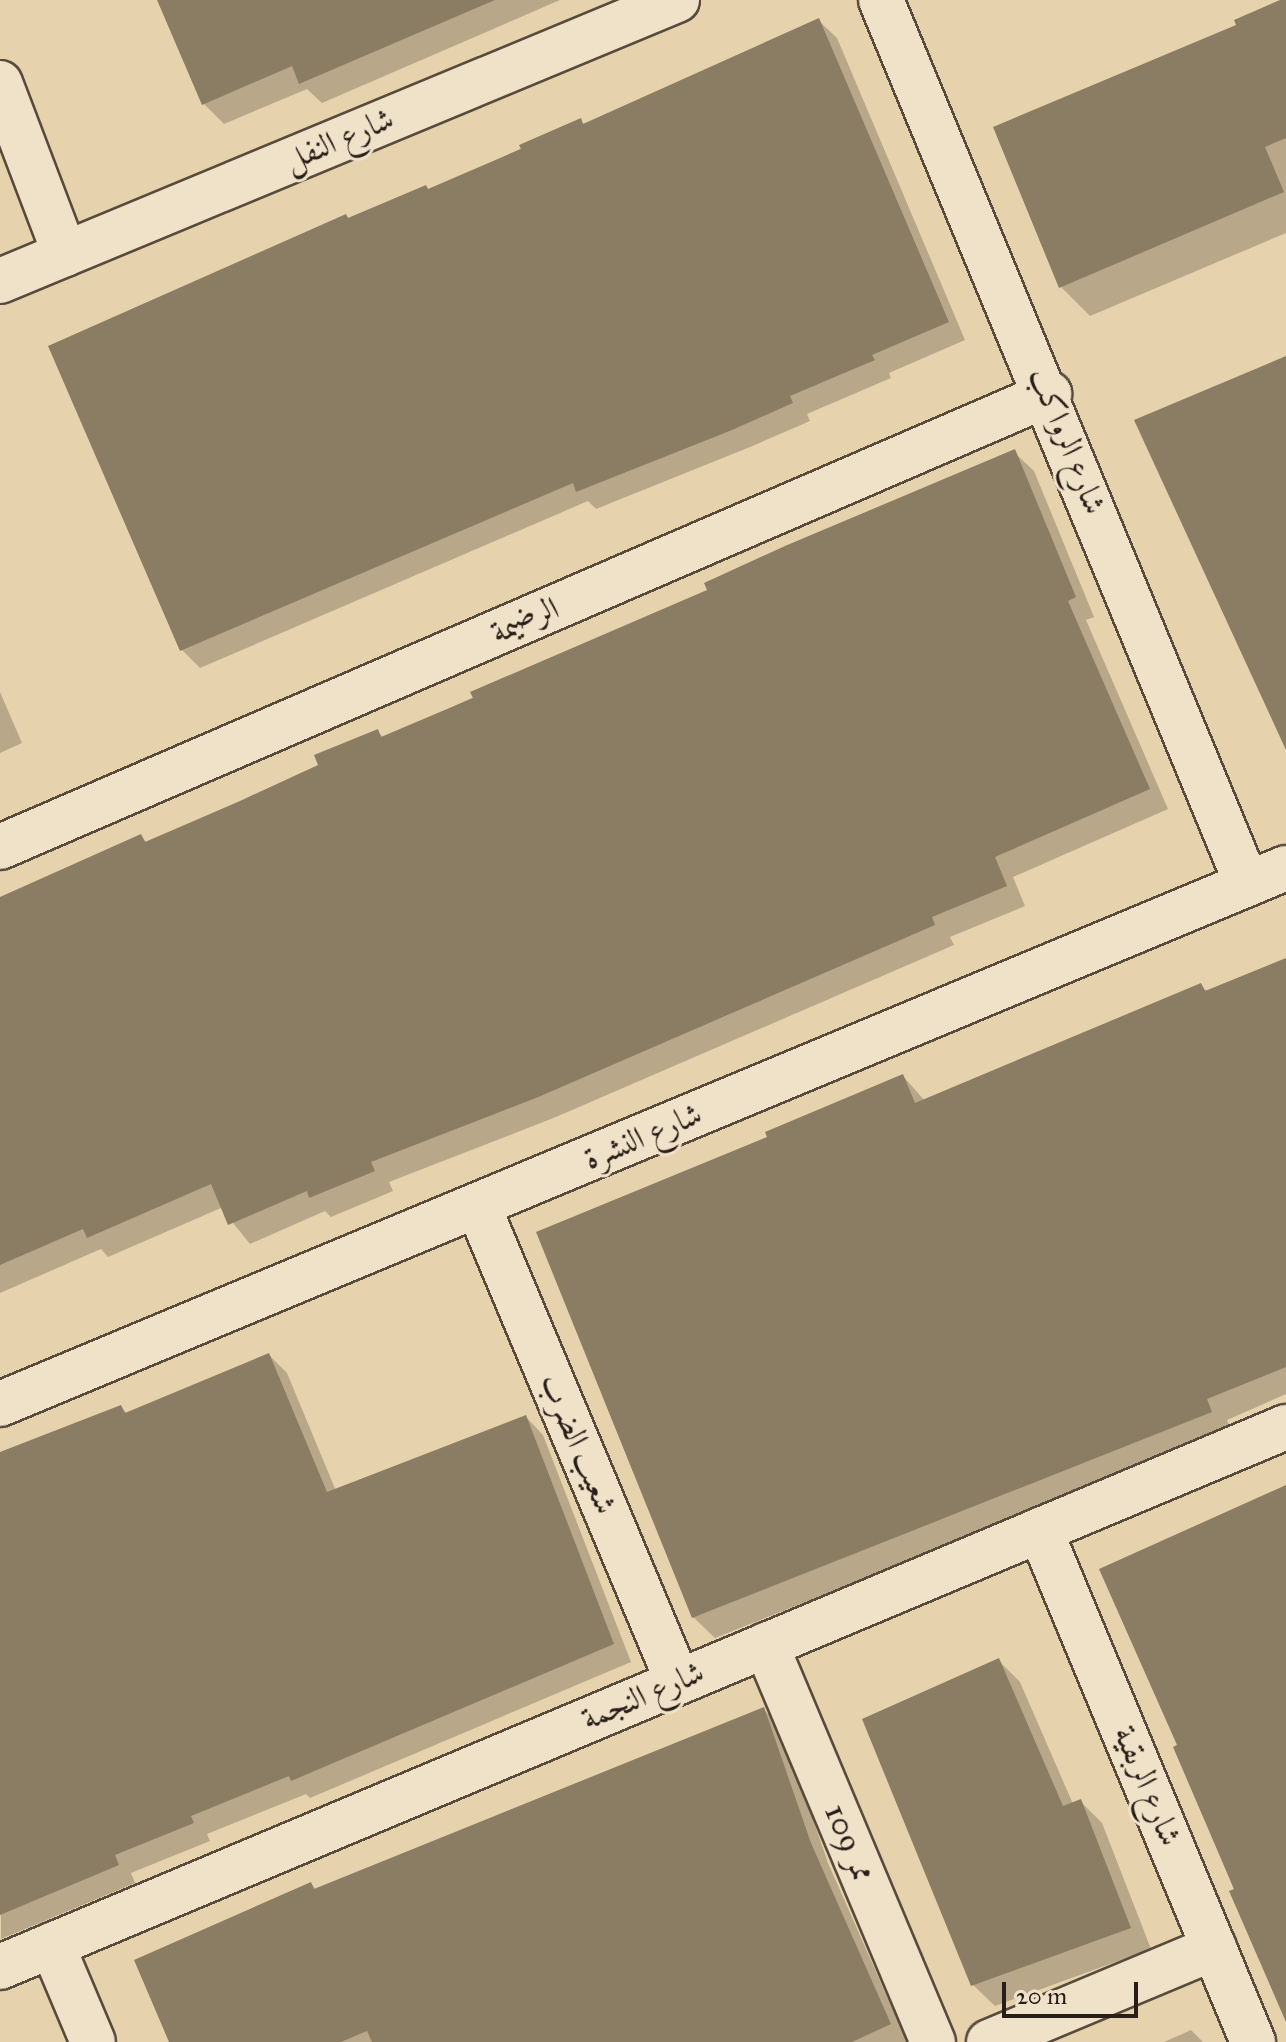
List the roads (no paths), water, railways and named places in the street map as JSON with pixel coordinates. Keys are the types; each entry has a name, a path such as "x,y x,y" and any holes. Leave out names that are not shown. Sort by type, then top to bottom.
{"street":[{"name":"شارع النفل","path":"0,281 677,0"},
{"name":"شارع الرواكب","path":"881,0 1049,394 1267,876"},
{"path":"0,83 65,254"},
{"name":"الرضيمة","path":"0,847 1049,394"},
{"name":"شارع النشرة","path":"0,1404 1267,876"},
{"name":"شعيب الضرب","path":"478,1206 678,1682"},
{"name":"شارع النجمة","path":"0,1967 1286,1427"},
{"name":"شارع الربقية","path":"1040,1530 1253,2042"},
{"name":"ممر 109","path":"766,1645 933,2042"},
{"path":"52,1945 93,2042"},
{"path":"989,2042 1214,1948"}]}
